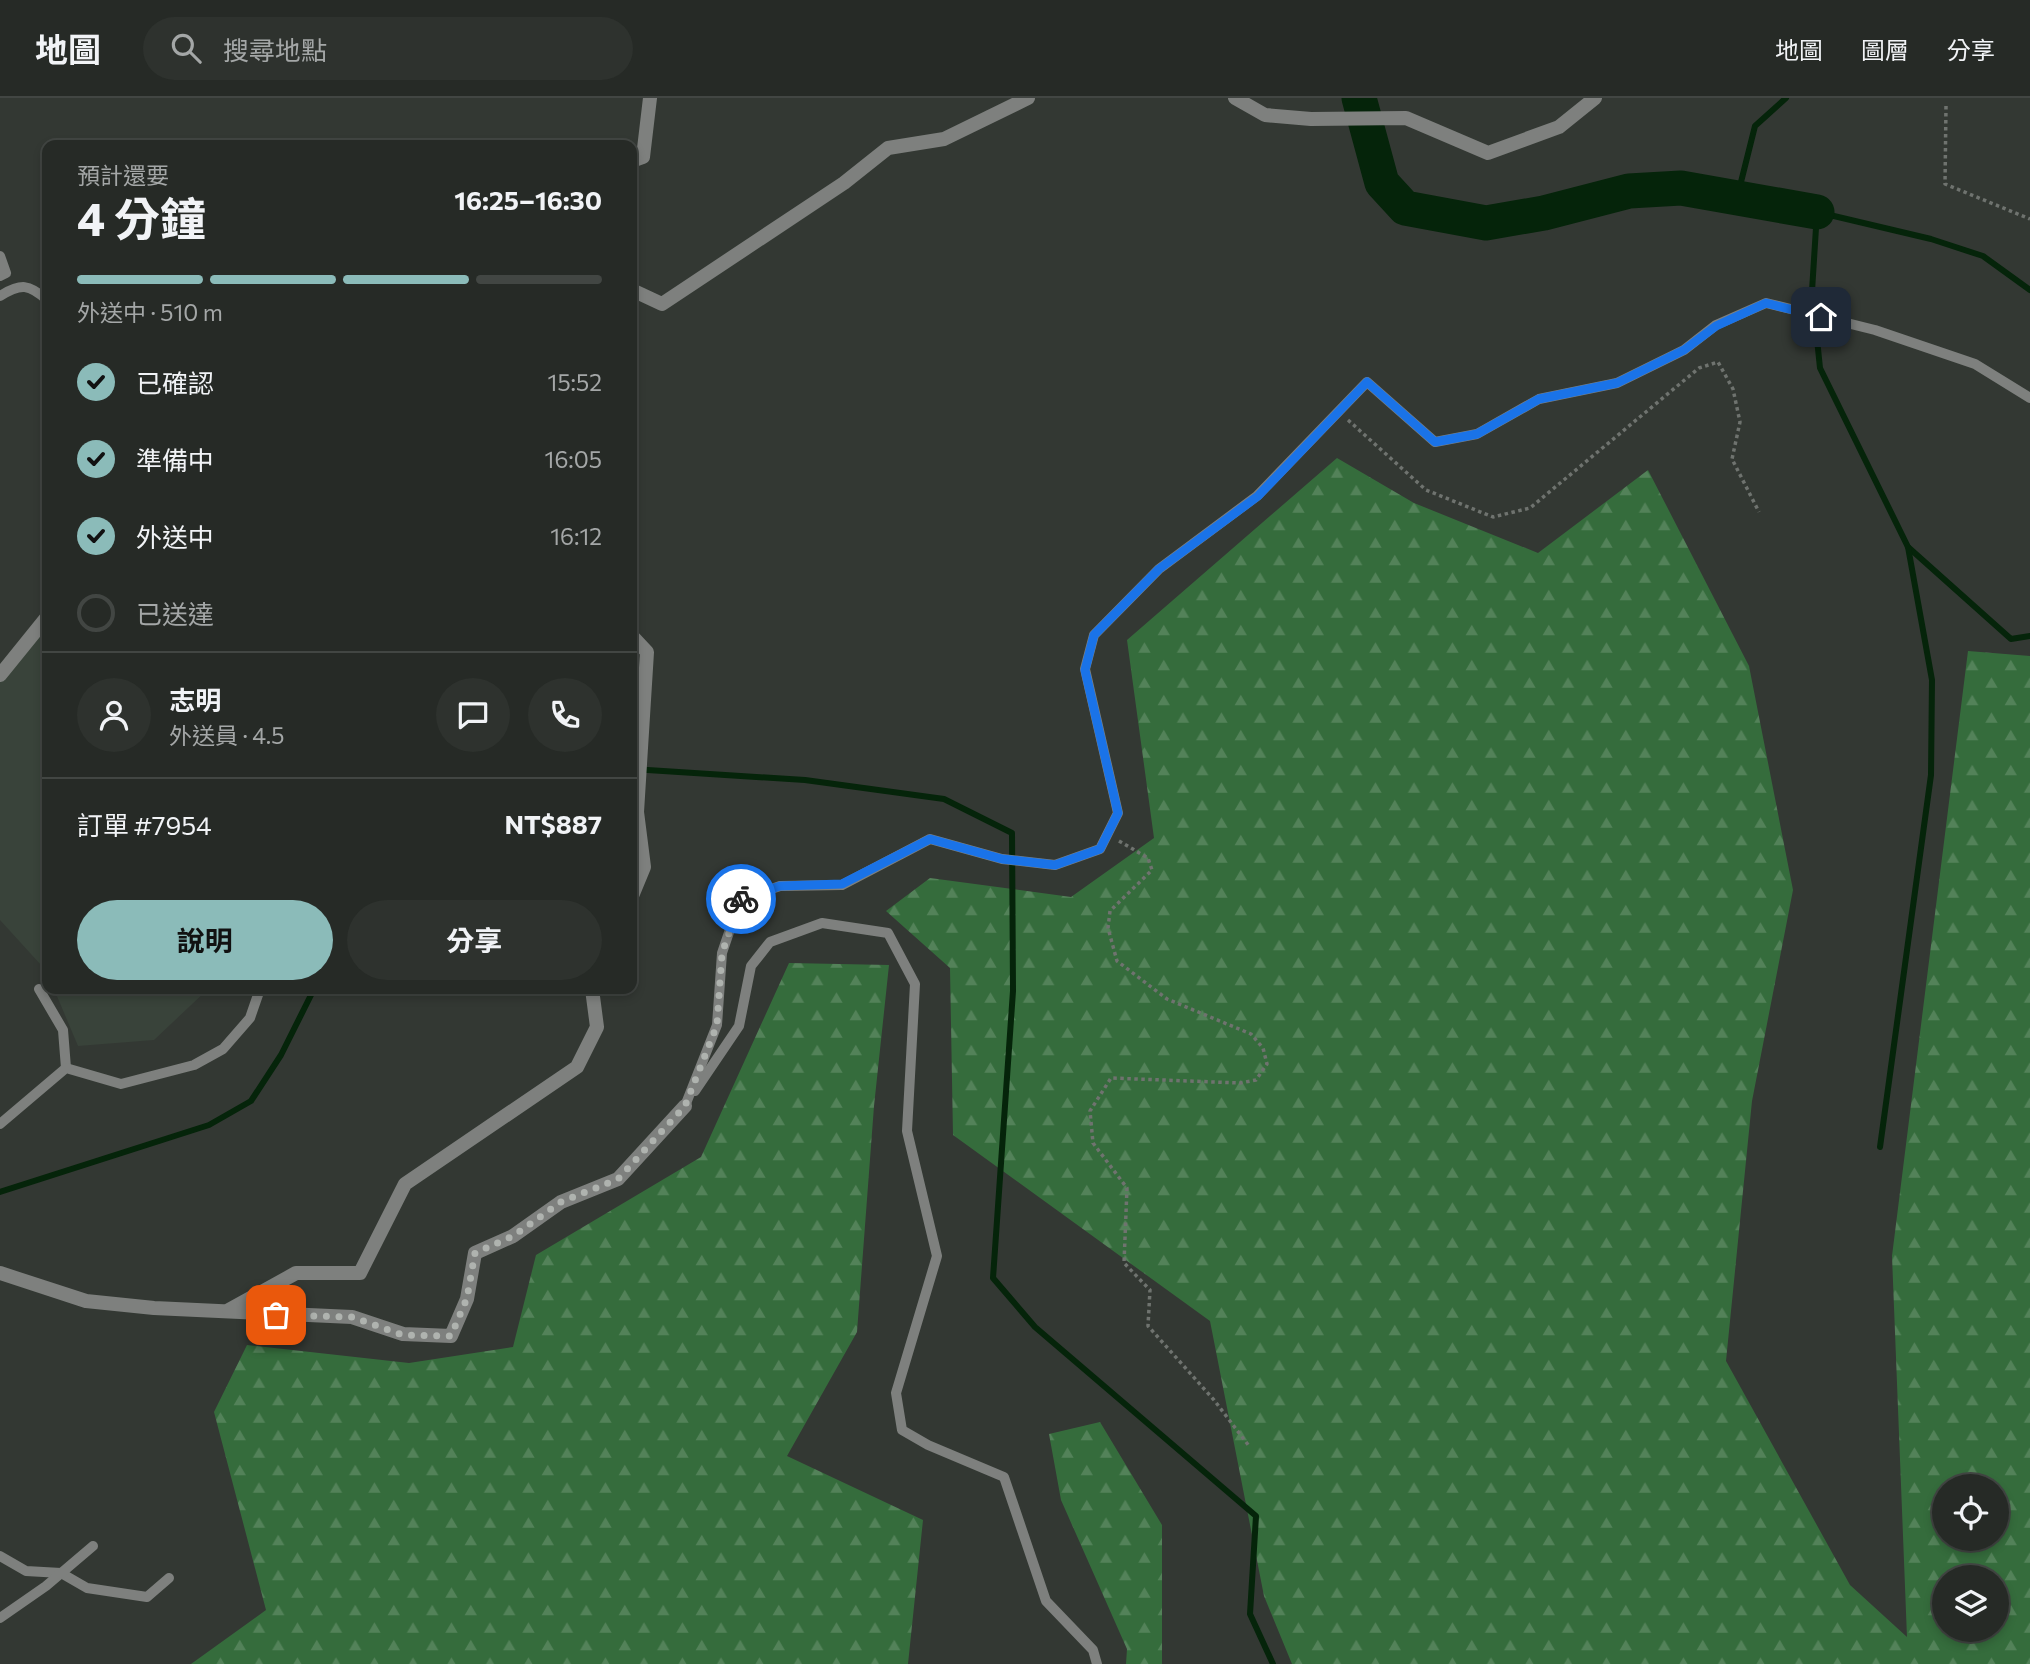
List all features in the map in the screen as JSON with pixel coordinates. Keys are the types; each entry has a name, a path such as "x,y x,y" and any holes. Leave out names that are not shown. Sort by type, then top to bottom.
{"street":[{"path":"637,159 643,157 650,98"},
{"path":"637,292 662,304 844,183 888,148 944,139 1028,98"},
{"path":"1235,98 1265,115 1311,119 1406,118 1488,153 1559,127 1592,99"},
{"path":"0,676 42,623"},
{"path":"637,641 647,652 637,812 644,867 637,884"},
{"path":"229,1310 296,1273 360,1273 405,1184 577,1067 597,1027 593,994"},
{"path":"0,1273 86,1301 154,1308 352,1317 403,1335 451,1336 467,1298 475,1253 513,1236 561,1202 618,1179 685,1106"}],"lane":[{"path":"0,256 6,273 0,276"},
{"path":"0,296 18,285 32,287 42,296"},
{"path":"685,1106 717,1025 722,953 740,900 780,886 842,884 930,839 1002,859 1055,865 1100,849 1118,813 1085,670 1094,635 1159,569 1258,496 1367,382 1435,442 1477,434 1539,399 1617,383 1684,350 1716,326 1766,303 1875,330 1975,364 2030,398"},
{"path":"685,1106 739,1026 751,966 770,942 822,923 888,933 915,984 907,1131 937,1256 895,1393 902,1430 929,1445 1004,1477 1045,1601 1093,1650 1097,1664"},
{"path":"39,989 63,1030 66,1068"},
{"path":"66,1068 121,1083 194,1065 223,1049 250,1018 258,994"},
{"path":"0,1124 66,1068"},
{"path":"0,1618 93,1546"},
{"path":"0,1556 26,1571 61,1573 87,1588 147,1597 169,1578"}],"path":[{"path":"1946,106 1945,184 2030,219"},
{"path":"1339,412 1426,490 1493,517 1508,516 1530,508 1699,368 1718,362 1733,389 1740,422 1732,459 1759,512"},
{"path":"1107,835 1148,858 1152,870 1110,911 1108,928 1117,961 1167,999 1251,1034 1263,1048 1268,1064 1256,1080 1240,1083 1111,1078 1090,1111 1093,1143 1127,1188 1124,1263 1150,1290 1148,1326 1214,1400 1249,1446"}],"shaded area":[{"path":"42,616 42,967 0,920 0,671"},
{"path":"56,994 203,994 154,1040 78,1046"}],"green space":[{"path":"1337,458 1414,503 1538,553 1648,470 1749,666 1793,890 1752,1101 1726,1361 1850,1585 1907,1637 1892,1256 1968,651 2030,656 2030,1664 1292,1664 1264,1596 1210,1321 953,1135 950,968 886,911 930,878 1071,897 1154,838 1127,640"},
{"path":"789,963 889,965 874,1106 857,1332 787,1456 923,1520 908,1664 191,1664 266,1610 214,1412 247,1345 409,1363 513,1347 536,1255 701,1157"},
{"path":"1100,1422 1162,1525 1162,1664 1126,1664 1127,1649 1061,1500 1049,1434"}],"waterway":[{"path":"1359,98 1382,183 1405,208 1486,223 1544,213 1629,191 1681,188 1817,212"},
{"path":"1737,198 1755,126 1786,98"},
{"path":"1880,1147 1931,775 1932,680 1908,547 1820,368 1812,291 1817,212 1931,239 1983,256 2030,290"},
{"path":"1908,547 2011,639 2030,636"},
{"path":"637,769 805,780 944,799 1012,833 1013,991 993,1278 1035,1327 1256,1516 1250,1614 1273,1664"},
{"path":"0,1192 209,1125 251,1101 281,1055 312,994"}],"way so far":[{"path":"276,1315 352,1317 403,1335 451,1336 467,1298 475,1253 513,1236 561,1202 618,1179 685,1106 717,1025 722,953 741,899"}],"route":[{"path":"741,899 780,886 842,884 930,839 1002,859 1055,865 1100,849 1118,813 1085,670 1094,635 1159,569 1258,496 1367,382 1435,442 1477,434 1539,399 1617,383 1684,350 1716,326 1766,303 1821,317"}]}
